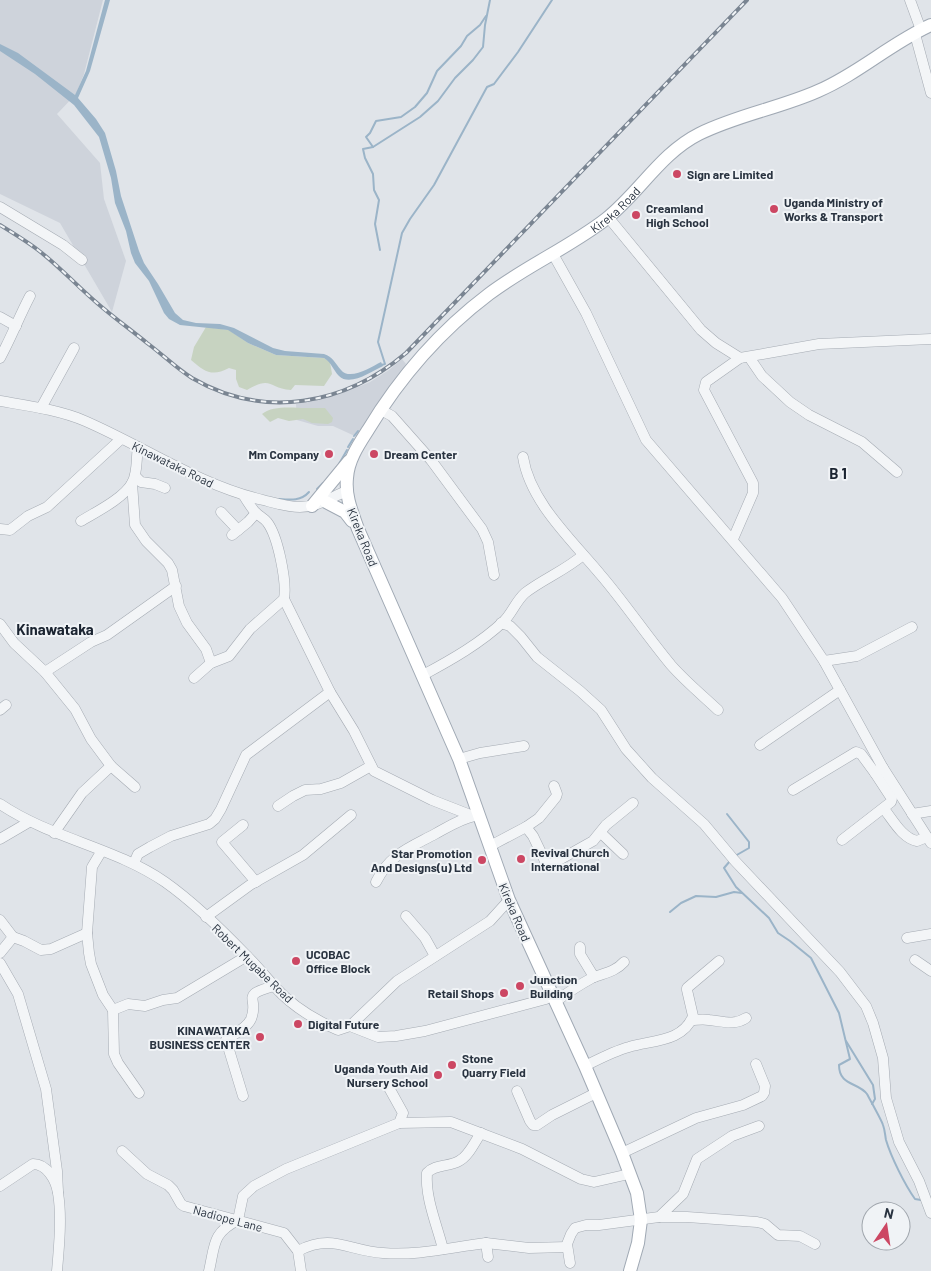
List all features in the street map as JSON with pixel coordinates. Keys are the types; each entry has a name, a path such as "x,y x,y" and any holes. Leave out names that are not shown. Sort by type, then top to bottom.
{"main road":[{"name":"Kireka Road","path":"630,1271 638,1243 640,1220 636,1193 630,1174 585,1066 509,900 490,846 476,817 459,759 358,529 349,503 347,477 355,452 380,410 415,363 438,338 491,292 577,240 608,217 666,157 699,134 733,120 818,91 843,79 922,30"},
{"path":"312,506 355,452"},
{"path":"326,502 345,512 358,529"}],"street":[{"path":"910,0 922,30 931,93"},
{"path":"0,207 63,245 82,260"},
{"path":"608,217 701,330 716,343 744,357 790,402 809,415 862,442 897,472"},
{"path":"553,254 586,313 646,440 782,598 824,661 840,690 892,799 884,809 842,840"},
{"path":"0,358 30,296"},
{"path":"0,317 16,326"},
{"path":"733,540 753,493 752,483 703,387 706,382 744,357 819,344 931,338"},
{"path":"41,408 74,348"},
{"name":"Kinawataka Road","path":"0,401 41,408 84,420 200,478 244,496 301,507 326,502 347,492"},
{"path":"380,410 392,416 431,460 482,530 488,542 494,574"},
{"path":"0,529 10,530 28,516 47,507 121,439"},
{"path":"138,447 134,480 135,525 146,541 168,563 175,578 180,606 187,623 206,650 210,663"},
{"path":"523,457 526,475 549,512 583,555 601,574 671,664 718,710"},
{"path":"134,480 165,488"},
{"path":"81,522 118,497 134,480"},
{"path":"244,496 274,533 285,586 284,599 330,692 354,731 374,771 432,800 476,817"},
{"path":"221,512 235,533 256,513"},
{"path":"423,675 453,658 501,623 517,602 542,580 583,555"},
{"path":"45,672 91,642 107,635 176,586"},
{"path":"194,678 210,663 229,656 250,629 284,599"},
{"path":"501,623 510,626 537,657 580,691 600,710 626,749 645,771 704,824 733,859 840,972 866,1006 883,1058 886,1098 890,1114 899,1142 919,1181 931,1214"},
{"path":"0,624 14,643 45,672 75,709 91,739 111,766 135,787"},
{"path":"824,661 857,656 912,627"},
{"path":"760,745 840,690"},
{"path":"134,863 138,854 150,847 171,836 209,824 215,819 246,755 330,692"},
{"path":"459,759 480,752 524,746"},
{"path":"793,790 856,752 879,771 929,840 917,842 910,839 884,809"},
{"path":"54,833 82,793 111,766"},
{"path":"278,806 305,790 322,789 341,783 371,766"},
{"path":"490,846 526,827 538,818 556,797 557,794 554,786"},
{"path":"526,827 549,864 593,840 633,803"},
{"name":"Robert Mugabe Road","path":"0,804 30,822 54,833 134,863 184,897 247,956 274,986 318,1021 338,1030 350,1026 378,1037 426,1031 553,998 594,977 612,972 624,962"},
{"path":"912,814 931,811"},
{"path":"206,917 256,882 303,855 351,815"},
{"path":"376,882 385,867 402,851 457,822 476,817"},
{"path":"0,839 30,822"},
{"path":"243,825 222,842 256,882"},
{"path":"601,832 623,854"},
{"path":"101,852 92,867 87,933 89,953 103,995 113,1010 114,1054 139,1093"},
{"path":"350,1026 397,981 490,921 509,900"},
{"path":"406,916 425,938 435,956"},
{"path":"0,920 13,937 36,948 45,950 87,933"},
{"path":"907,938 931,934"},
{"path":"0,953 13,937"},
{"path":"580,947 580,954 594,977"},
{"path":"113,1010 128,1004 145,1006 177,998 247,956"},
{"path":"915,960 931,971"},
{"path":"585,1066 628,1047 674,1036 692,1020 693,1016 687,988 719,961"},
{"path":"0,963 18,994 46,1089 57,1171 57,1271"},
{"path":"243,1096 226,1040 246,1026 250,1020 253,995 256,991 274,986"},
{"path":"692,1020 727,1023 746,1018"},
{"path":"622,1154 696,1118 743,1106 762,1096 765,1086 756,1064"},
{"path":"388,1086 403,1114 399,1123"},
{"path":"517,1091 530,1121 536,1126 552,1115 596,1093"},
{"path":"209,1271 220,1232 226,1226 238,1220 243,1196 254,1186 286,1169 399,1123 451,1122 522,1149 581,1179 594,1182 630,1174"},
{"path":"659,1218 683,1194 694,1165 703,1153 732,1136 760,1126"},
{"path":"443,1249 430,1201 426,1180 427,1174 431,1169 459,1161 481,1133"},
{"name":"Nadiope Lane","path":"122,1151 147,1174 168,1185 181,1204 284,1233 298,1251"},
{"path":"0,1186 33,1164 39,1164 46,1168 58,1192"},
{"path":"570,1263 567,1247 575,1228 579,1226 659,1218 687,1217 757,1222 766,1224 778,1234 800,1236 816,1244"},
{"path":"301,1271 298,1251 309,1245 323,1242 383,1253 420,1253 486,1244 530,1248 567,1247"},
{"path":"486,1244 488,1257"}],"shaded area":[{"path":"0,0 103,0 84,74 76,94 57,114 100,163 104,199 126,261 112,312 60,223 0,194"},
{"path":"402,359 406,364 357,437 333,426 318,426 297,420 296,404 333,396 370,382"}],"green space":[{"path":"206,327 229,330 248,343 276,355 324,358 330,362 332,374 324,386 295,385 291,390 266,383 247,390 239,387 236,379 236,370 229,368 213,373 200,368 191,360 194,347"},
{"path":"277,408 325,408 333,418 332,422 328,424 312,423 303,419 289,421 278,418 270,422 262,414"}],"water":[{"path":"105,0 110,0 90,71 78,98 105,133 121,196 139,251 144,263 175,313 183,320 196,323 220,324 234,328 273,348 327,355 345,373 355,374 381,362 383,366 355,379 344,379 339,376 324,358 276,355 248,343 228,330 180,325 169,319 164,313 149,281 135,263 131,253 126,231 115,203 111,178 99,137 74,105 35,74 0,51 0,44 18,53 75,95 86,71"}],"waterway":[{"path":"380,250 375,224 379,200 374,190 373,174 363,149 373,147 420,117 438,101 455,78 473,60 483,47 490,0"},
{"path":"381,365 385,364 378,342 402,233 434,185 487,87 494,84 518,52 552,0"},
{"path":"373,147 366,137 376,121 401,117 415,107 427,93 437,71 461,46 467,36 480,25 486,16"},
{"path":"354,436 358,431"},
{"path":"348,447 353,439"},
{"path":"339,464 347,450"},
{"path":"317,489 323,483"},
{"path":"279,499 292,500 309,492"},
{"path":"727,814 749,842 749,848 735,856"},
{"path":"730,861 724,868 736,887 769,918 778,933 811,958 839,1013 850,1059 839,1065 842,1077 867,1094 882,1123 888,1147 899,1171 915,1199 921,1200"},
{"path":"670,912 681,903 696,896 716,897 734,892 742,893"},
{"path":"846,1041 873,1085 875,1099 872,1104"}],"railway":[{"path":"0,225 38,250 103,308 192,378 219,391 247,399 275,402 303,401 330,395 357,385 382,371 406,353 747,0"}],"place":[{"name":"Sign are Limited","path":"677,174"},
{"name":"Uganda Ministry of Works & Transport","path":"774,209"},
{"name":"Creamland High School","path":"636,215"},
{"name":"Mm Company","path":"329,454"},
{"name":"Dream Center","path":"374,454"},
{"name":"Revival Church International","path":"521,859"},
{"name":"Star Promotion And Designs(u) Ltd","path":"482,860"},
{"name":"UCOBAC Office Block","path":"296,961"},
{"name":"Junction Building","path":"520,986"},
{"name":"Retail Shops","path":"504,993"},
{"name":"Digital Future","path":"298,1024"},
{"name":"KINAWATAKA BUSINESS CENTER","path":"260,1037"},
{"name":"Stone Quarry Field","path":"452,1065"},
{"name":"Uganda Youth Aid Nursery School","path":"438,1075"}],"district":[{"name":"B 1","path":"838,473"},
{"name":"Kinawataka","path":"55,629"}]}
